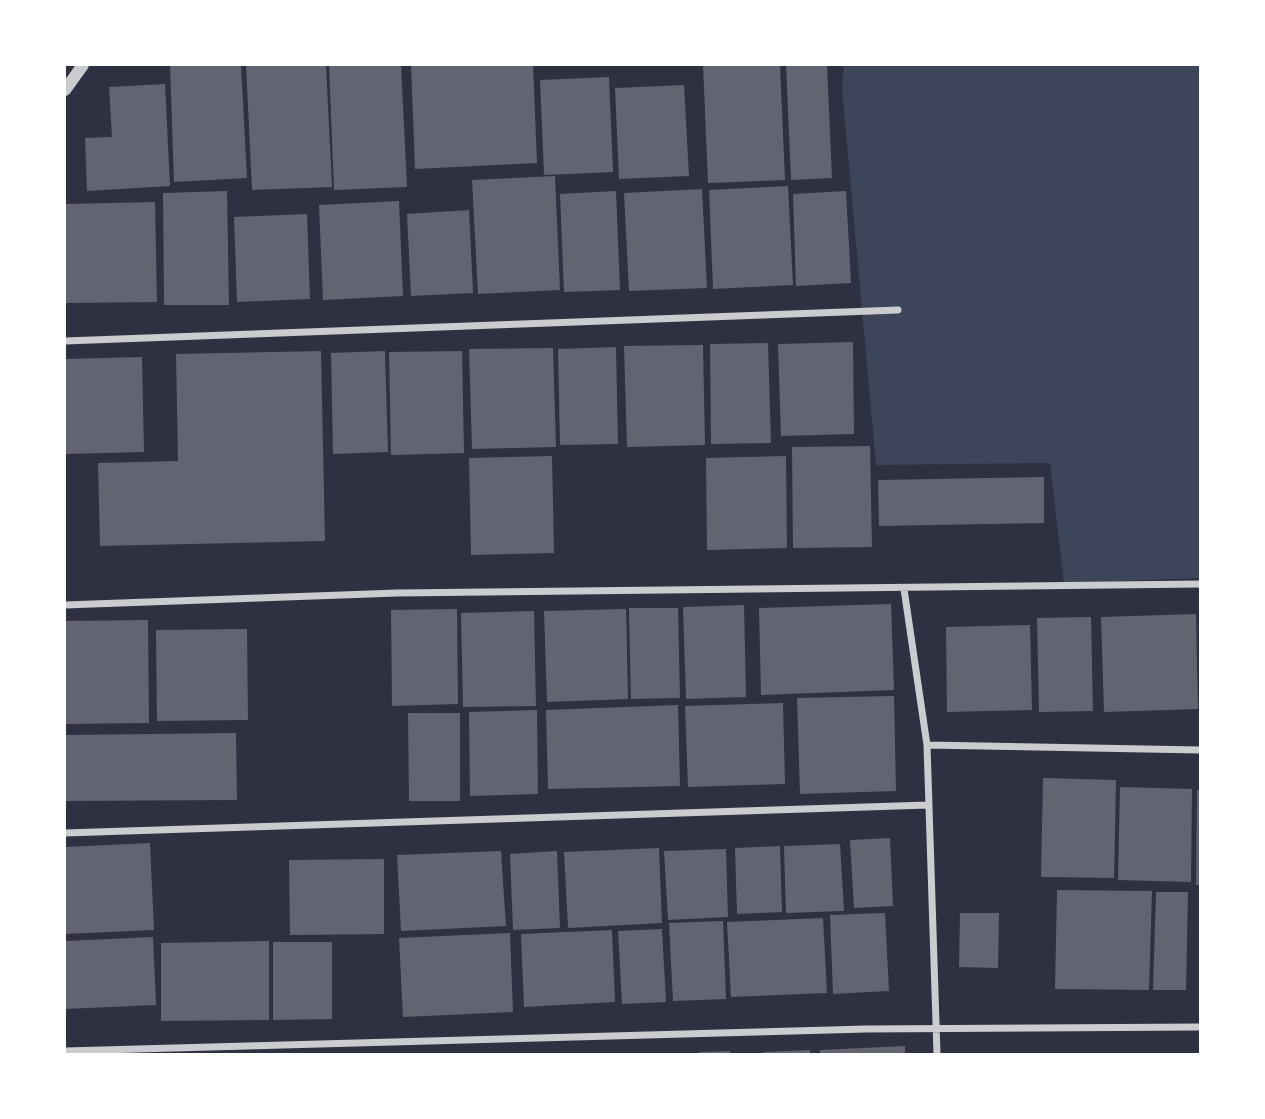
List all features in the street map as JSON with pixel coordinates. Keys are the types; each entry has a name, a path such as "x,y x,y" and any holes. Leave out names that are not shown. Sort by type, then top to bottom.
{"street":[{"path":"65,90 83,65"},
{"path":"65,341 898,310"},
{"path":"65,606 397,593 1200,584"},
{"path":"904,589 927,745 937,1054"},
{"path":"927,745 1200,750"},
{"path":"65,833 929,805"},
{"path":"65,1051 487,1038 1200,1027"}],"shaded area":[{"path":"844,65 1200,65 1200,578 1064,583 1050,463 876,465 842,89"}],"building":[{"path":"170,65 241,65 247,178 174,182"},
{"path":"246,65 326,65 332,187 252,190"},
{"path":"329,65 401,65 407,187 334,190"},
{"path":"411,65 533,65 537,163 415,169"},
{"path":"703,65 780,65 785,180 708,183"},
{"path":"786,65 827,65 832,178 791,180"},
{"path":"609,77 613,172 544,175 540,80"},
{"path":"165,84 170,186 87,191 85,138 112,137 109,87"},
{"path":"684,85 689,176 619,179 615,88"},
{"path":"555,176 560,290 478,294 472,180"},
{"path":"788,186 793,285 713,289 709,190"},
{"path":"702,189 707,288 629,291 624,193"},
{"path":"227,191 229,305 164,305 163,193"},
{"path":"616,191 620,290 564,292 560,194"},
{"path":"846,191 851,283 796,286 793,194"},
{"path":"399,201 403,296 323,300 319,205"},
{"path":"155,202 157,302 65,303 65,204"},
{"path":"469,210 473,293 411,296 407,214"},
{"path":"307,214 310,299 237,302 234,217"},
{"path":"853,342 854,434 781,436 778,344"},
{"path":"768,343 771,443 711,444 710,344"},
{"path":"703,345 705,445 627,447 624,346"},
{"path":"616,347 618,444 560,445 558,349"},
{"path":"553,348 556,447 472,449 469,349"},
{"path":"321,351 325,541 100,546 98,463 178,461 176,354"},
{"path":"385,351 388,452 333,454 331,353"},
{"path":"462,351 464,453 391,455 389,352"},
{"path":"142,357 144,452 65,454 65,359"},
{"path":"870,446 872,547 793,548 792,447"},
{"path":"552,456 554,553 471,555 469,458"},
{"path":"786,456 787,548 707,550 706,458"},
{"path":"1044,477 1044,523 879,526 878,480"},
{"path":"891,604 894,690 761,695 759,608"},
{"path":"744,605 746,697 686,699 683,607"},
{"path":"629,608 678,608 680,698 631,699"},
{"path":"457,609 458,704 392,706 391,610"},
{"path":"626,609 628,699 547,702 544,611"},
{"path":"534,611 536,706 463,707 461,613"},
{"path":"1196,614 1198,709 1104,712 1101,617"},
{"path":"1091,617 1093,711 1039,712 1037,618"},
{"path":"148,620 149,723 65,724 65,621"},
{"path":"1030,625 1032,710 947,712 946,627"},
{"path":"247,629 248,720 157,721 156,630"},
{"path":"894,696 896,791 800,794 797,698"},
{"path":"783,703 785,784 688,787 685,706"},
{"path":"678,705 680,786 548,789 546,710"},
{"path":"537,710 538,794 470,796 469,712"},
{"path":"408,713 460,713 460,801 409,801"},
{"path":"236,733 237,800 65,801 65,735"},
{"path":"1043,778 1116,780 1114,878 1041,877"},
{"path":"1120,787 1192,789 1191,882 1118,880"},
{"path":"1197,790 1200,790 1200,885 1196,885"},
{"path":"890,838 893,906 854,908 850,840"},
{"path":"150,843 154,930 65,934 65,847"},
{"path":"840,844 844,911 786,913 784,846"},
{"path":"780,846 782,912 737,914 735,848"},
{"path":"659,848 662,923 568,928 564,852"},
{"path":"726,849 728,917 668,920 664,851"},
{"path":"501,851 506,926 401,931 397,855"},
{"path":"557,851 560,928 513,930 510,854"},
{"path":"384,859 384,934 290,935 289,860"},
{"path":"1057,890 1152,891 1149,990 1055,989"},
{"path":"1156,892 1188,892 1186,990 1153,990"},
{"path":"885,913 889,991 833,994 830,915"},
{"path":"960,913 999,913 998,968 959,967"},
{"path":"823,918 827,993 731,997 727,922"},
{"path":"723,921 726,999 673,1001 669,923"},
{"path":"662,929 666,1002 622,1004 618,931"},
{"path":"612,930 615,1002 524,1007 521,934"},
{"path":"510,933 513,1012 403,1017 399,938"},
{"path":"153,937 156,1005 65,1009 65,941"},
{"path":"269,941 269,1020 161,1021 161,943"},
{"path":"273,942 332,942 332,1019 273,1020"},
{"path":"905,1046 905,1054 820,1054 820,1050"},
{"path":"810,1050 810,1054 764,1054 764,1052"},
{"path":"730,1051 730,1054 699,1054 699,1052"}]}
